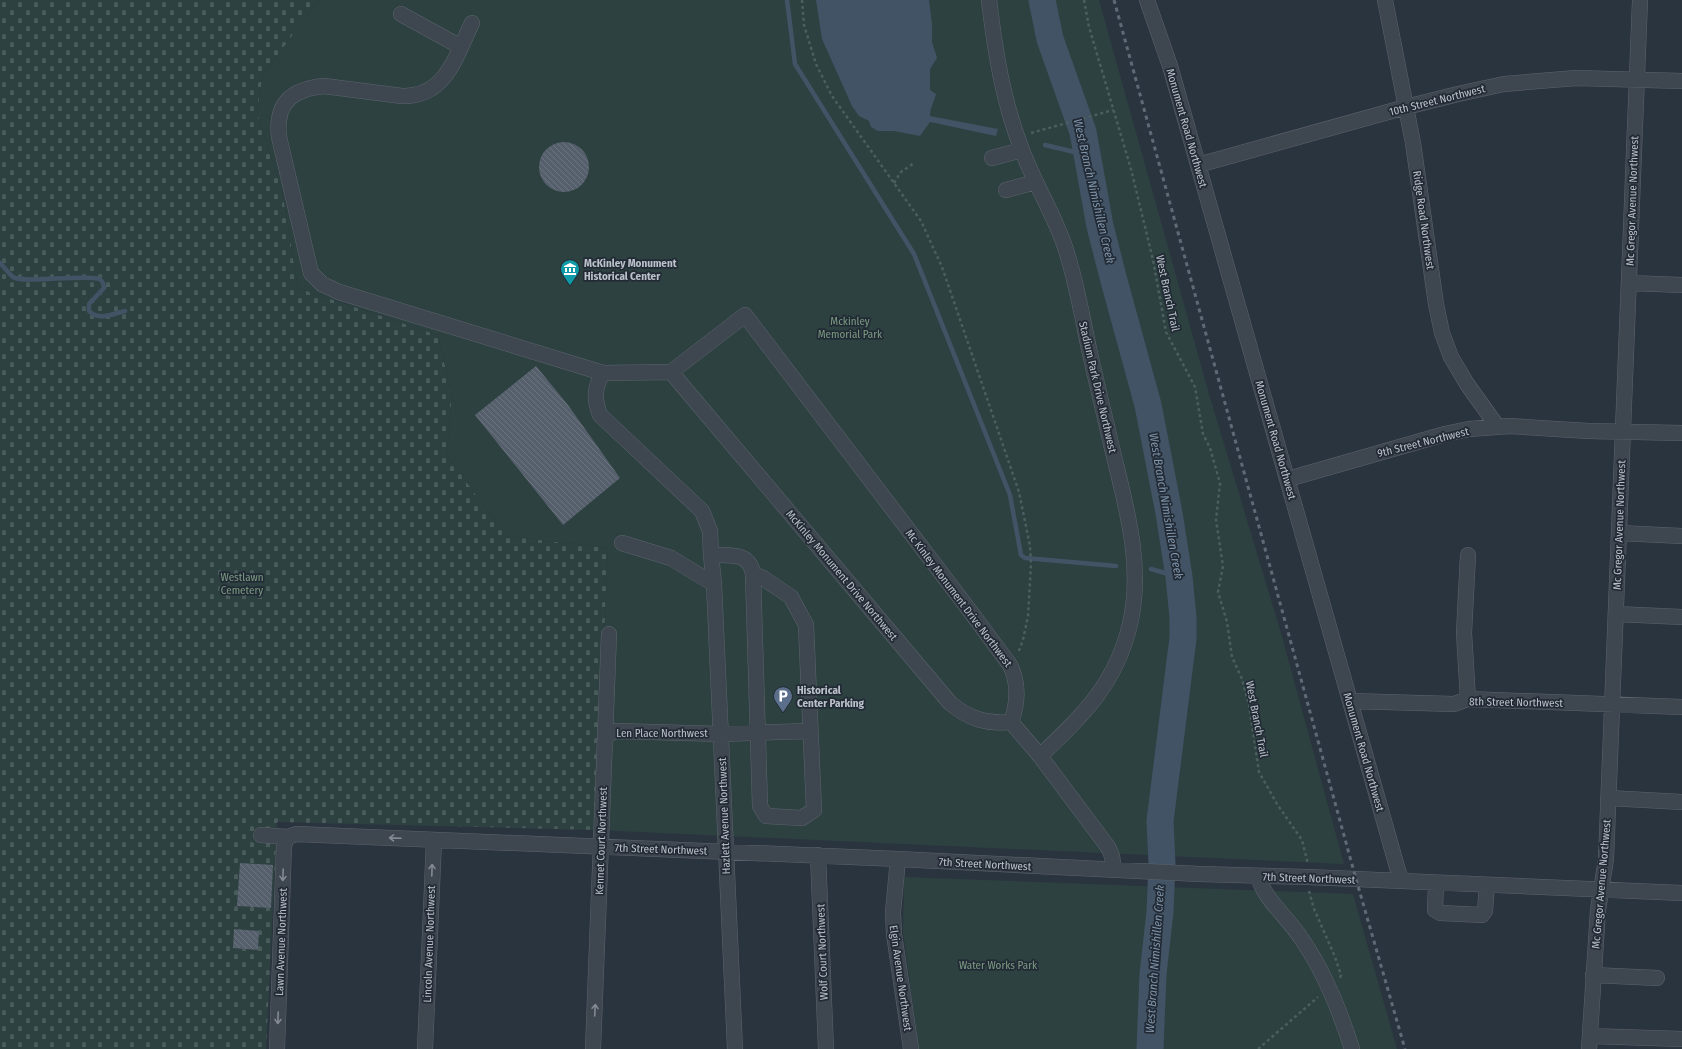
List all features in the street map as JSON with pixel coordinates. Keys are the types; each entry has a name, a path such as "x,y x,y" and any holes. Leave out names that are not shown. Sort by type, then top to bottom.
{"street":[{"name":"Stadium Park Drive Northwest","path":"989,0 997,59 1004,94 1019,144 1064,244 1073,272 1094,373 1127,509 1133,548 1135,575 1135,598 1130,624 1115,668 1093,703 1075,723 1040,756"},
{"name":"Monument Road Northwest","path":"1147,0 1170,66 1401,881"},
{"name":"Ridge Road Northwest","path":"1385,0 1413,143 1436,304 1442,333 1451,357 1467,384 1497,426"},
{"name":"Mc Gregor Avenue Northwest","path":"1590,1042 1598,910 1606,859 1640,0"},
{"path":"401,14 460,47"},
{"path":"472,23 448,73 438,85 426,92 410,96 402,96 324,86 313,87 294,94 286,101 281,110 278,127 279,136 311,273 322,284 339,292 603,373 671,372"},
{"name":"10th Street Northwest","path":"1198,165 1406,107 1458,94 1522,82 1576,78 1682,81"},
{"path":"992,158 1019,144"},
{"path":"1006,190 1036,182"},
{"path":"1629,282 1682,284"},
{"name":"Mc Kinley Monument Drive Northwest","path":"671,372 745,315 967,606 1010,666 1016,680 1014,715 1011,722"},
{"name":"McKinley Monument Drive Northwest","path":"671,372 950,703 969,717 1001,723 1011,722"},
{"name":"Hazlett Avenue Northwest","path":"603,373 598,381 595,392 596,404 600,415 702,511 710,531 714,584 735,1049"},
{"name":"9th Street Northwest","path":"1288,479 1446,434 1497,426 1623,432 1682,433"},
{"path":"1619,533 1682,536"},
{"path":"622,543 672,558 714,584"},
{"path":"1468,555 1464,633 1468,699"},
{"path":"711,556 738,556 746,560 752,566 760,806 766,816 802,818 814,810 806,625 791,597 763,578 753,574"},
{"path":"1616,614 1682,617"},
{"name":"Kennet Court Northwest","path":"593,1049 602,847 604,736 609,634"},
{"name":"8th Street Northwest","path":"1350,701 1454,704 1468,699 1682,707"},
{"path":"1011,722 1040,756 1108,847 1120,871"},
{"name":"Len Place Northwest","path":"604,736 616,731 721,734 810,731"},
{"path":"1608,798 1682,802"},
{"name":"7th Street Northwest","path":"288,836 296,834 818,855 1120,871 1308,877 1682,893"},
{"path":"261,835 288,836"},
{"name":"Lawn Avenue Northwest","path":"277,1049 284,845 288,836"},
{"name":"Lincoln Avenue Northwest","path":"425,1049 434,840"},
{"name":"Wolf Court Northwest","path":"818,855 826,1049"},
{"name":"Elgin Avenue Northwest","path":"898,859 893,912 894,934 911,1049"},
{"path":"1258,876 1265,893 1301,937 1319,968 1352,1049"},
{"path":"1436,883 1435,910 1440,913 1475,915 1482,915 1485,911 1487,885"},
{"path":"1593,975 1657,978"},
{"path":"1590,1042 1682,1039"}],"path":[{"path":"802,0 804,25 816,64 832,96 921,221 942,267 1019,492 1031,564 1026,629 1019,652 1010,666"},
{"name":"West Branch Trail","path":"1084,0 1089,27 1131,169 1153,260 1166,332 1195,387 1203,434 1210,448 1220,483 1216,520 1223,566 1218,592 1227,622 1232,657 1242,679 1249,705 1259,772 1276,804 1302,840 1308,860 1309,896 1335,957 1341,976 1337,986 1329,990 1258,1049"},
{"path":"1019,144 1066,124 1113,110"},
{"path":"894,183 901,172 914,162"}],"green space":[{"name":"Westlawn Cemetery","path":"0,0 318,0 263,76 257,112 283,195 298,288 438,335 452,396 447,455 506,536 608,548 596,830 277,822 266,1049 0,1049"},
{"name":"Mckinley Memorial Park","path":"318,0 1099,0 1209,394 1281,633 1344,864 596,830 608,548 506,536 447,455 452,396 438,335 298,288 283,195 257,112 263,76"},
{"name":"Water Works Park","path":"904,877 1353,894 1397,1049 919,1049 903,932"}],"water":[{"path":"816,0 929,0 932,24 932,42 937,58 930,69 930,90 936,94 930,116 998,129 996,136 930,122 920,136 894,131 878,131 871,127 869,121 859,116 852,106 822,39"}],"building":[{"path":"559,142 569,142 582,149 589,162 589,172 582,185 569,192 559,192 550,188 543,181 539,172 539,162 543,153 550,146"},
{"path":"536,366 568,405 620,478 563,525 475,415"},
{"path":"240,863 273,865 271,908 237,906"},
{"path":"234,929 259,931 258,950 233,948"}],"waterway":[{"path":"787,0 795,64 914,254 1010,495 1021,555 1025,558 1116,566"},
{"name":"West Branch Nimishillen Creek","path":"1042,0 1050,39 1083,132 1100,226 1148,405 1169,513 1179,577 1183,617 1183,638 1160,821 1162,864 1160,912 1153,974 1150,1049"},
{"path":"1045,145 1087,155"},
{"path":"0,263 9,274 19,279 100,279 104,288 89,304 89,311 97,316 111,315 125,311"},
{"path":"1151,569 1179,577"}],"railway":[{"path":"1114,0 1356,879 1405,1049"}],"place":[{"name":"McKinley Monument Historical Center","path":"570,286"},
{"name":"Historical Center Parking","path":"783,713"}]}
